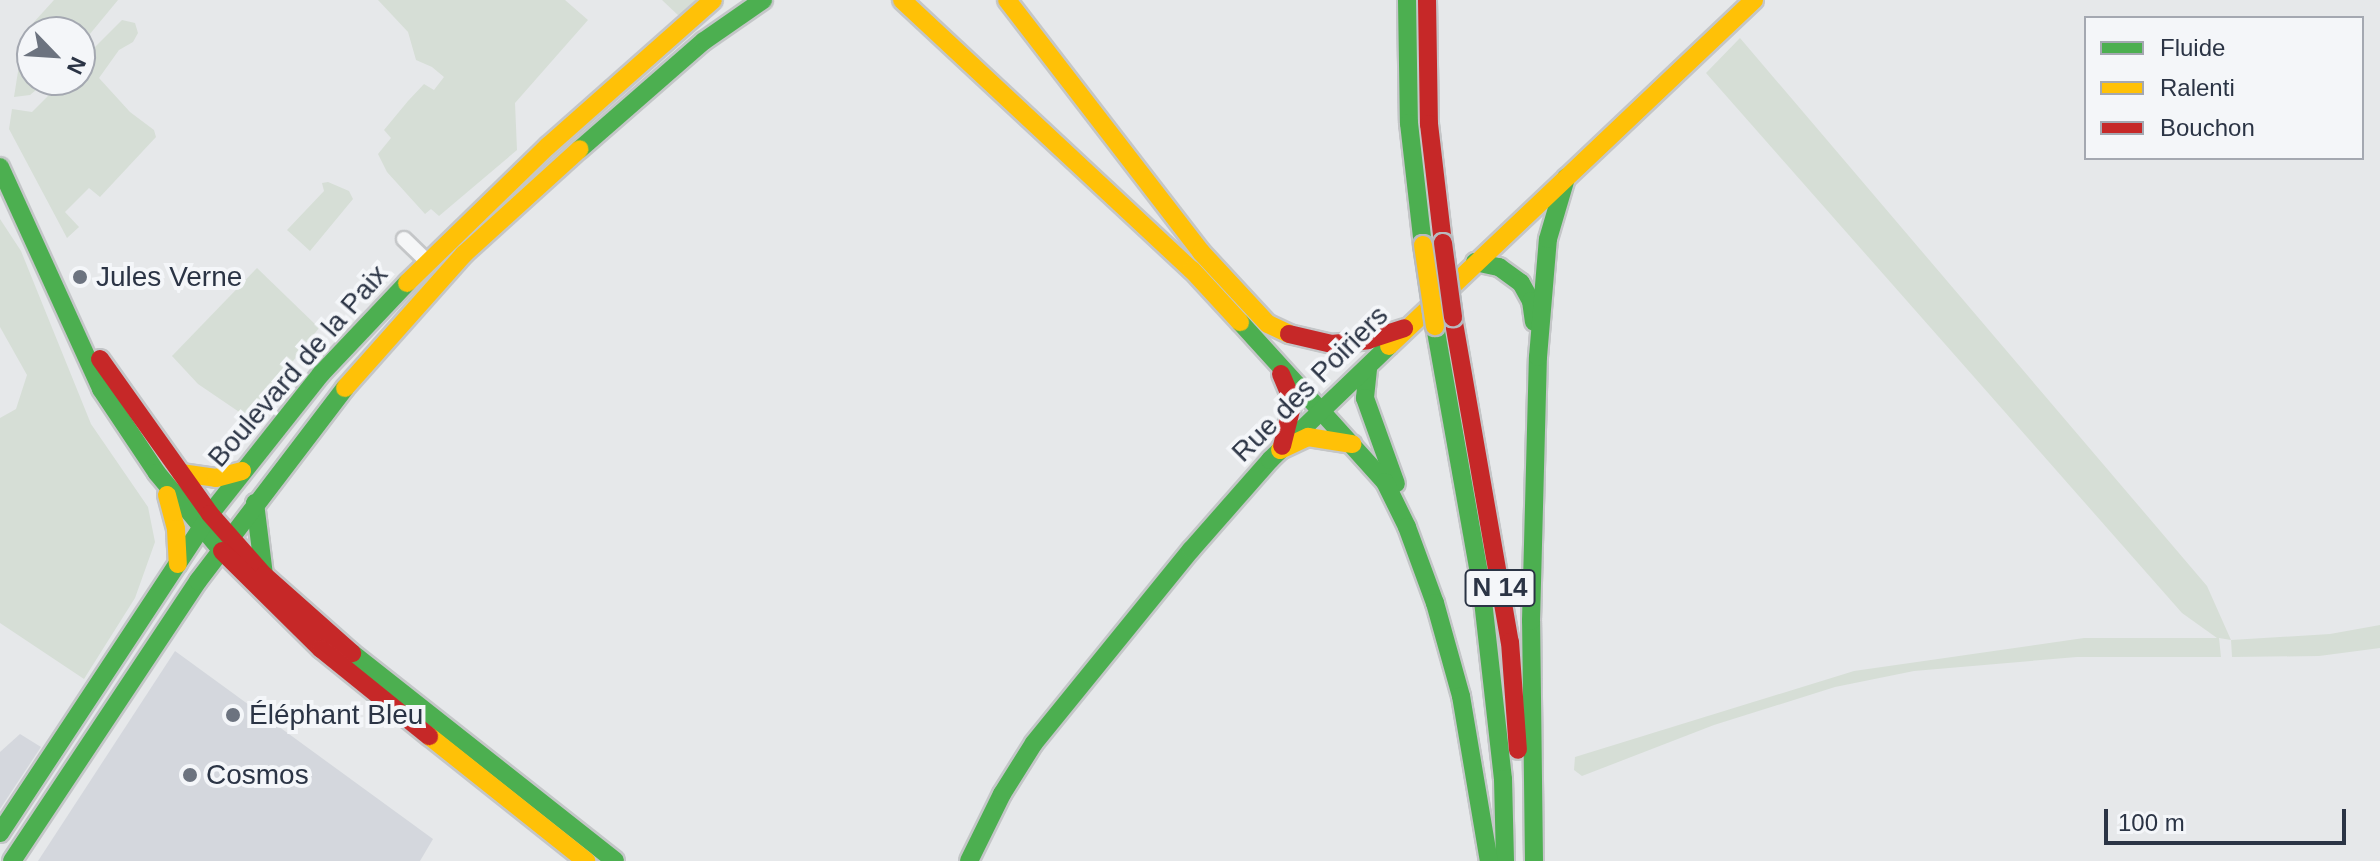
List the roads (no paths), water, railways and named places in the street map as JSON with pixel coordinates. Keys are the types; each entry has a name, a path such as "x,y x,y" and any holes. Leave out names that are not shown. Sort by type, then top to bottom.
{"main road":[{"name":"Boulevard de la Paix","path":"12,861 198,581 246,465 321,374 427,261 548,146 713,0"},
{"path":"182,604 216,533 255,503 357,372 464,254 642,93 704,41 763,0"},
{"path":"902,0 1192,270 1385,482 1407,527 1435,603 1461,696 1489,861"},
{"path":"1007,0 1201,252 1268,324 1297,338 1332,344 1359,342 1404,328"},
{"name":"N 14","path":"1407,0 1409,123 1435,326 1481,583 1503,779 1505,861"},
{"name":"N 14","path":"1427,0 1429,124 1453,317 1510,642 1524,861"},
{"name":"Rue des Poiriers","path":"969,861 1002,794 1066,702 1280,450 1368,369 1404,328 1754,0"},
{"path":"0,167 101,389 157,473 347,671 586,861"},
{"path":"1534,861 1531,621 1538,357 1548,239 1566,178"},
{"path":"1475,262 1499,267 1521,283 1531,301 1538,357"},
{"path":"50,272 111,379 181,473 216,533"},
{"path":"1269,353 1293,402 1293,413 1280,450"},
{"path":"1368,369 1365,398 1397,486 1407,527"},
{"path":"1280,450 1308,437 1352,444"},
{"path":"181,473 216,478 246,465"},
{"path":"157,473 175,518 178,564"},
{"path":"255,503 257,578"},
{"name":"Boulevard de la Paix","path":"0,833 178,564 216,533"},
{"path":"198,581 228,577 257,578 615,861"}],"street":[{"path":"404,239 427,261"}],"place":[{"name":"Jules Verne","path":"80,277"},
{"name":"Éléphant Bleu","path":"233,715"},
{"name":"Cosmos","path":"190,775"}]}
